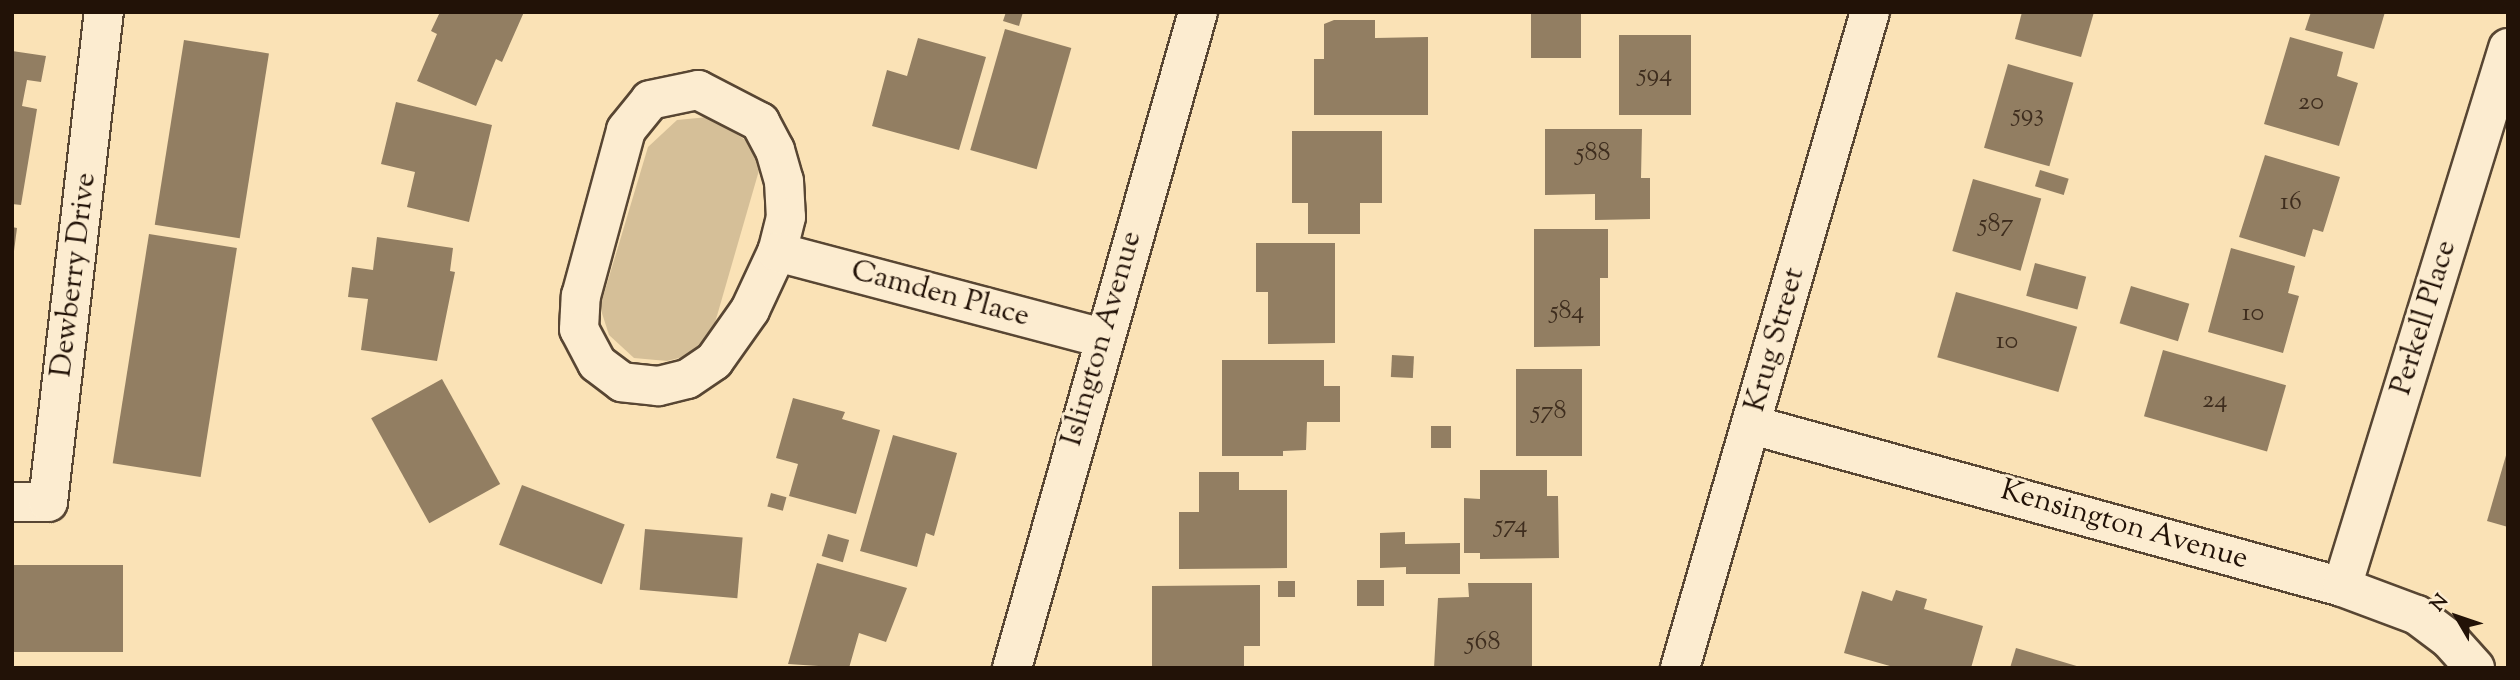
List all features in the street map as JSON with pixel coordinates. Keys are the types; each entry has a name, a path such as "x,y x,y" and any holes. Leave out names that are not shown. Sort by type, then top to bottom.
{"street":[{"name":"Dewberry Drive","path":"12,502 48,502 104,12"},
{"name":"Islington Avenue","path":"1012,668 1102,338 1198,12"},
{"name":"Krug Street","path":"1681,668 1870,12"},
{"name":"Perkell Place","path":"2342,587 2508,48"},
{"path":"698,90 760,122 775,150 784,181 786,217 777,252 750,310 714,361 687,379 658,386 622,382 597,363 579,330 581,296 626,130 650,100 698,90"},
{"name":"Camden Place","path":"777,252 1102,338"},
{"name":"Kensington Avenue","path":"1752,425 2342,587 2417,615 2449,639 2475,668"}],"shaded area":[{"path":"708,117 749,142 760,167 710,340 687,356 667,361 634,358 609,335 600,307 648,147 677,120"}],"building":[{"path":"440,12 524,12 502,62 496,59 476,106 417,81 437,34 431,31"},
{"path":"1006,12 1023,12 1019,26 1003,21"},
{"path":"1531,12 1581,12 1581,58 1531,58"},
{"path":"2022,12 2094,12 2081,57 2015,39"},
{"path":"2311,12 2385,12 2374,49 2305,30"},
{"path":"1334,20 1375,20 1375,38 1428,37 1428,115 1314,115 1314,59 1324,59 1324,24"},
{"path":"1005,29 1071,48 1037,169 970,150"},
{"path":"1619,35 1691,35 1691,115 1619,115"},
{"path":"2290,37 2343,52 2337,76 2358,83 2339,146 2264,124"},
{"path":"918,38 986,57 959,150 872,126 887,70 907,76"},
{"path":"184,40 269,53 240,238 155,225"},
{"path":"12,51 46,56 41,82 27,80 22,106 37,109 21,205 12,204"},
{"path":"2008,64 2073,83 2049,166 1984,148"},
{"path":"396,102 492,125 469,222 407,207 415,172 381,164"},
{"path":"1545,129 1642,129 1641,178 1650,178 1650,219 1595,220 1595,194 1545,195"},
{"path":"1292,131 1382,131 1382,203 1360,203 1360,234 1308,234 1308,203 1292,203"},
{"path":"2265,155 2340,177 2323,232 2313,229 2305,257 2239,237"},
{"path":"2040,170 2069,179 2064,195 2035,186"},
{"path":"1973,179 2041,199 2021,271 1952,251"},
{"path":"12,227 17,228 14,251 12,251"},
{"path":"1534,229 1608,229 1608,278 1600,278 1600,346 1534,347"},
{"path":"149,234 237,248 201,477 113,463"},
{"path":"377,237 453,248 450,271 455,272 437,361 361,350 368,299 348,297 352,267 373,270"},
{"path":"1256,243 1335,243 1335,343 1268,344 1268,292 1256,292"},
{"path":"2231,248 2295,266 2288,293 2299,296 2283,353 2208,332"},
{"path":"2035,263 2086,277 2077,310 2026,296"},
{"path":"2131,286 2189,304 2178,341 2120,323"},
{"path":"1956,292 2077,327 2058,392 1937,357"},
{"path":"2163,350 2286,385 2267,452 2144,416"},
{"path":"1392,355 1414,356 1413,378 1391,377"},
{"path":"1222,360 1324,360 1324,386 1340,386 1340,422 1307,422 1306,450 1283,451 1283,456 1222,456"},
{"path":"1516,369 1582,369 1582,456 1516,456"},
{"path":"442,379 500,484 429,523 371,418"},
{"path":"793,398 845,412 842,419 880,430 856,514 789,496 798,464 776,458"},
{"path":"1431,426 1451,426 1451,448 1431,448"},
{"path":"893,435 957,453 934,536 926,533 917,567 860,551"},
{"path":"2508,452 2508,527 2487,521"},
{"path":"1480,470 1547,470 1547,496 1558,496 1559,558 1480,559 1480,553 1464,553 1464,498 1480,499"},
{"path":"1199,472 1239,472 1239,490 1287,490 1287,568 1179,569 1179,512 1199,512"},
{"path":"522,485 625,524 602,584 499,545"},
{"path":"771,493 786,497 783,511 767,507"},
{"path":"645,529 743,538 737,598 640,590"},
{"path":"1405,532 1405,544 1460,543 1460,574 1406,574 1406,567 1380,568 1380,533"},
{"path":"828,534 849,540 843,562 822,556"},
{"path":"817,563 907,588 886,642 859,633 849,668 788,664"},
{"path":"12,565 123,565 123,652 12,652"},
{"path":"1357,580 1384,580 1384,606 1357,606"},
{"path":"1278,581 1295,581 1295,597 1278,597"},
{"path":"1468,583 1532,583 1532,668 1434,668 1438,598 1469,597"},
{"path":"1260,585 1260,646 1244,646 1244,668 1152,668 1152,586"},
{"path":"1896,590 1927,599 1924,609 1983,626 1971,668 1897,668 1844,653 1862,591 1892,601"},
{"path":"2016,648 2080,667 2080,668 2010,668"}]}
